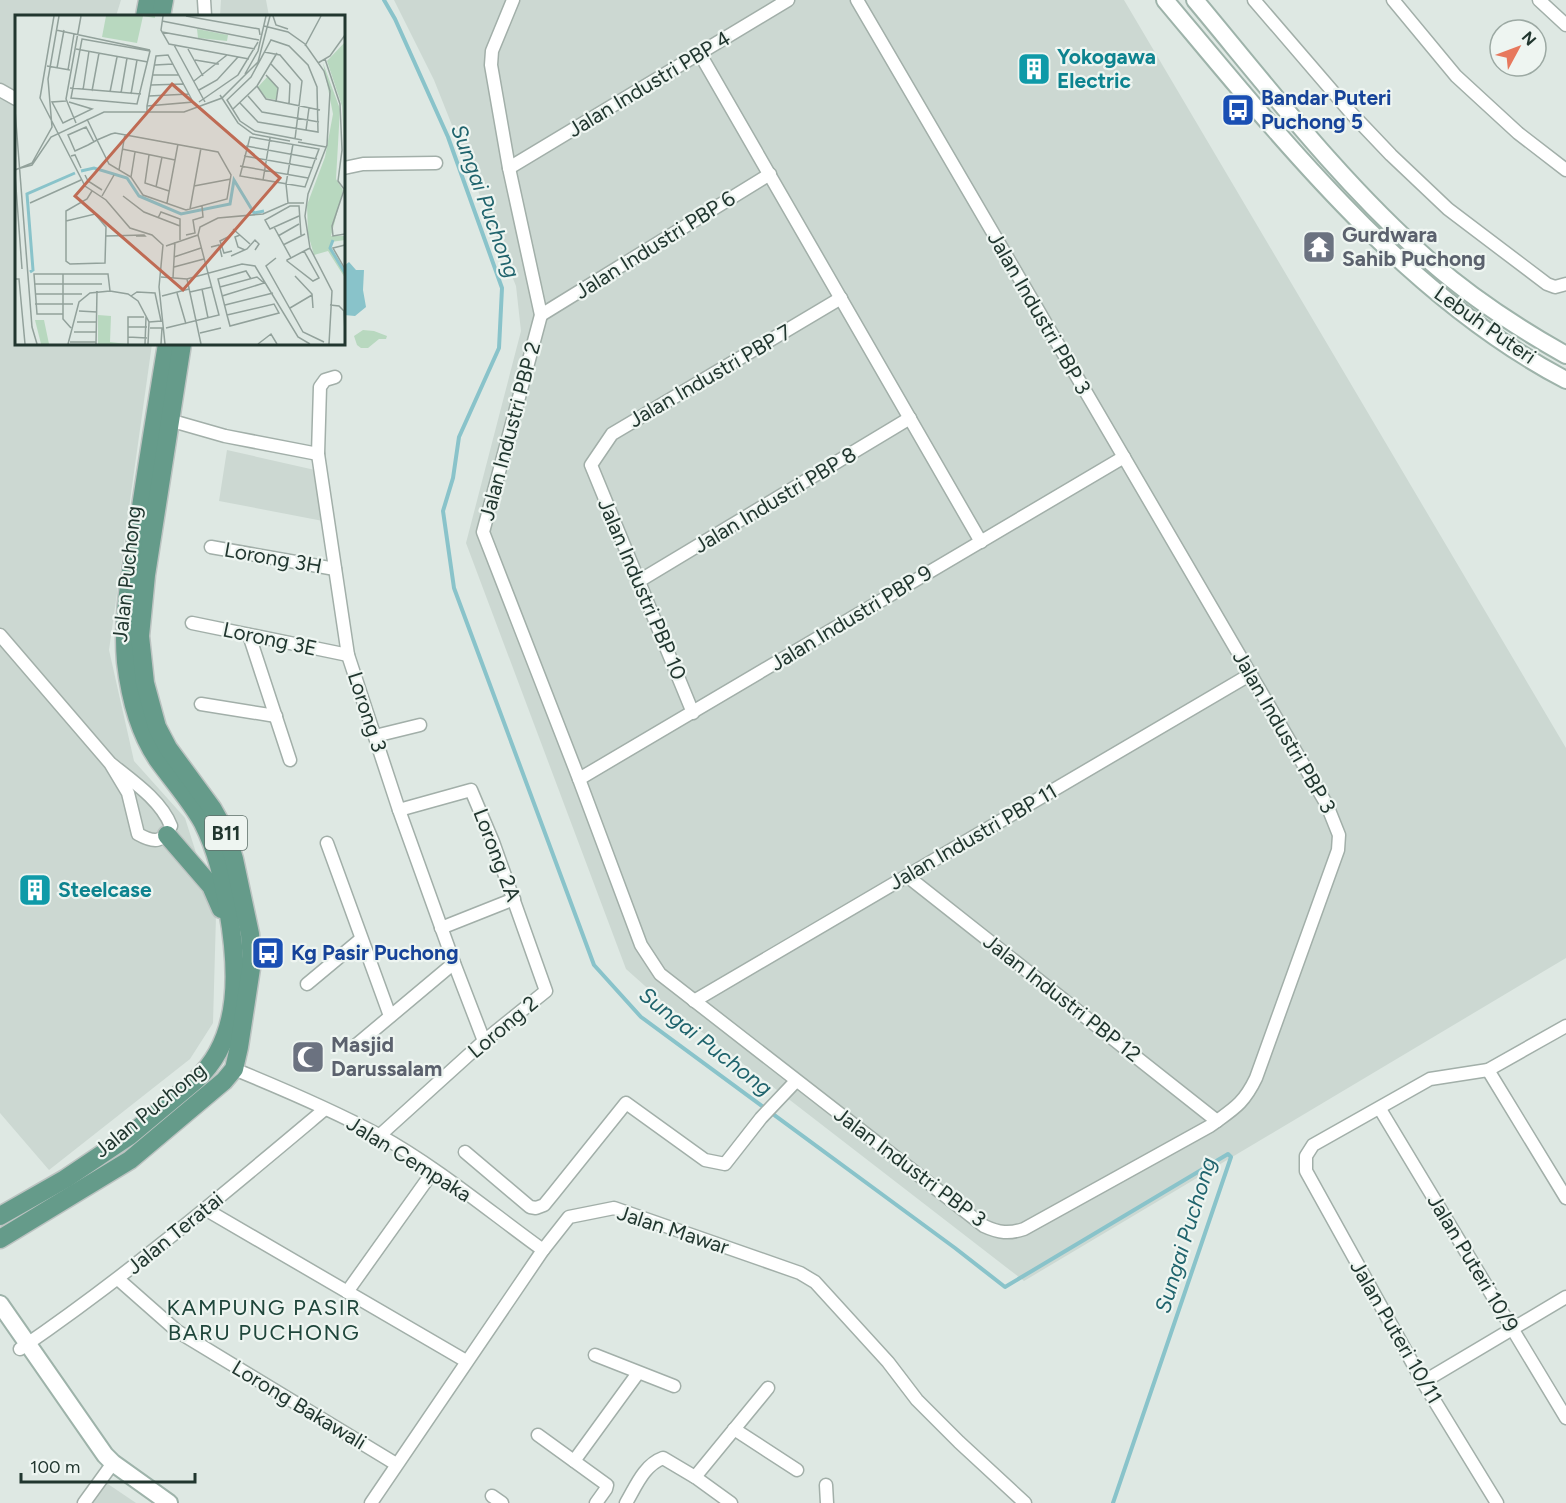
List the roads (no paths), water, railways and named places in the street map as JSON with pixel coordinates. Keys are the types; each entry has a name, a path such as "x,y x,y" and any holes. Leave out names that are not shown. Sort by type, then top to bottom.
{"main road":[{"path":"145,15 148,0"},
{"path":"161,15 164,0"},
{"name":"Lebuh Puteri","path":"1165,0 1340,202 1397,257 1422,280 1507,344 1566,380"},
{"name":"Lebuh Puteri","path":"1195,0 1339,171 1400,234 1464,289 1526,332 1566,355"},
{"name":"Jalan Puchong","path":"0,1216 64,1179 129,1136 206,1070 223,1041 232,1005 236,975 234,947 222,876 214,847 201,820 156,758 143,734 136,716 126,661 126,607 167,345"},
{"name":"Jalan Puchong","path":"0,1247 7,1235 130,1160 209,1095 234,1069 244,1021 252,962 250,934 234,859 226,833 212,808 168,748 157,727 142,665 140,636 142,604 182,345"},
{"path":"167,835 211,886 234,947"},
{"path":"0,1304 24,1347 94,1458 169,1503"},
{"path":"0,1319 24,1347"},
{"path":"109,1467 153,1503"}],"street":[{"path":"204,0 205,15"},
{"name":"Jalan Industri PBP 2","path":"513,0 492,51 491,65 509,168 541,315 483,532 641,945 660,974 694,1001"},
{"name":"Jalan Industri PBP 4","path":"509,168 788,0"},
{"name":"Jalan Industri PBP 3","path":"694,1001 984,1226 998,1232 1011,1233 1024,1229 1217,1121 1248,1096 1338,850 1339,835 1327,805 856,0"},
{"path":"1254,0 1352,114 1391,156 1448,210 1547,284 1561,286"},
{"path":"1393,0 1456,76 1518,133 1566,170"},
{"path":"1539,0 1566,25"},
{"path":"700,54 981,542"},
{"path":"0,90 15,98"},
{"path":"345,168 363,164 436,163"},
{"name":"Jalan Industri PBP 6","path":"541,315 770,174"},
{"name":"Jalan Industri PBP 7","path":"591,465 612,434 841,298"},
{"name":"Lorong 3","path":"335,377 325,380 320,387 318,454 348,655 399,810 484,1041"},
{"name":"Jalan Industri PBP 8","path":"639,581 910,418"},
{"path":"169,420 225,436 318,454"},
{"name":"Jalan Industri PBP 9","path":"579,779 1124,457"},
{"name":"Jalan Industri PBP 10","path":"591,465 693,713"},
{"name":"Lorong 3H","path":"211,547 335,569"},
{"name":"Lorong 3E","path":"192,623 348,655"},
{"path":"0,635 110,763 128,793 138,834 148,840 159,840 167,835 171,825 168,817 134,782 110,763"},
{"path":"249,635 290,760"},
{"name":"Jalan Industri PBP 11","path":"694,1001 1251,674"},
{"path":"201,704 276,716"},
{"path":"375,736 420,725"},
{"name":"Lorong 2A","path":"399,810 471,790 514,899 546,991"},
{"path":"327,843 390,1016"},
{"name":"Jalan Industri PBP 12","path":"907,876 1217,1121"},
{"path":"441,928 514,899"},
{"path":"307,984 361,939"},
{"path":"355,1046 454,963"},
{"name":"Lorong 2","path":"379,1136 484,1041 546,991"},
{"path":"1380,1109 1430,1079 1488,1070 1566,1026"},
{"name":"Jalan Cempaka","path":"234,1069 307,1098 379,1136 434,1170 543,1251"},
{"path":"1488,1070 1566,1198"},
{"path":"465,1152 530,1207 536,1208 544,1205 554,1194 626,1103 705,1160 724,1164 761,1118 796,1081"},
{"name":"Jalan Teratai","path":"24,1347 118,1279 325,1109"},
{"name":"Jalan Puteri 10/11","path":"1380,1109 1313,1145 1306,1156 1306,1171 1424,1382 1497,1503"},
{"name":"Jalan Puteri 10/9","path":"1380,1109 1566,1418"},
{"path":"347,1292 434,1170"},
{"name":"Jalan Mawar","path":"371,1503 466,1361 569,1217 614,1208 801,1274 815,1282 888,1362 917,1400 1024,1503"},
{"path":"206,1209 466,1361"},
{"name":"Lorong Bakawali","path":"118,1279 177,1331 396,1464"},
{"path":"1424,1382 1566,1297"},
{"path":"595,1355 674,1386"},
{"path":"574,1461 638,1373"},
{"path":"695,1477 768,1388"},
{"path":"734,1429 797,1470"},
{"path":"538,1435 607,1485 596,1503"},
{"path":"626,1503 646,1469 654,1461 663,1458 695,1477 731,1503"},
{"path":"84,1503 109,1467"},
{"path":"826,1485 826,1503"}],"water":[{"path":"349,262 356,270 364,270 363,290 366,307 355,316 345,315 345,265"}],"waterway":[{"name":"Sungai Puchong","path":"384,0 395,19 448,137 502,288 499,348 459,437 453,478 443,511 454,588 594,965 641,1017 1005,1287 1228,1154 1231,1157 1113,1503"}],"place":[{"name":"Yokogawa Electric","path":"1034,69"},
{"name":"Bandar Puteri Puchong 5","path":"1238,110"},
{"name":"Gurdwara Sahib Puchong","path":"1319,247"},
{"name":"Steelcase","path":"35,890"},
{"name":"Kg Pasir Puchong","path":"268,953"},
{"name":"Masjid Darussalam","path":"308,1057"}],"district":[{"name":"KAMPUNG PASIR BARU PUCHONG","path":"264,1320"}]}
